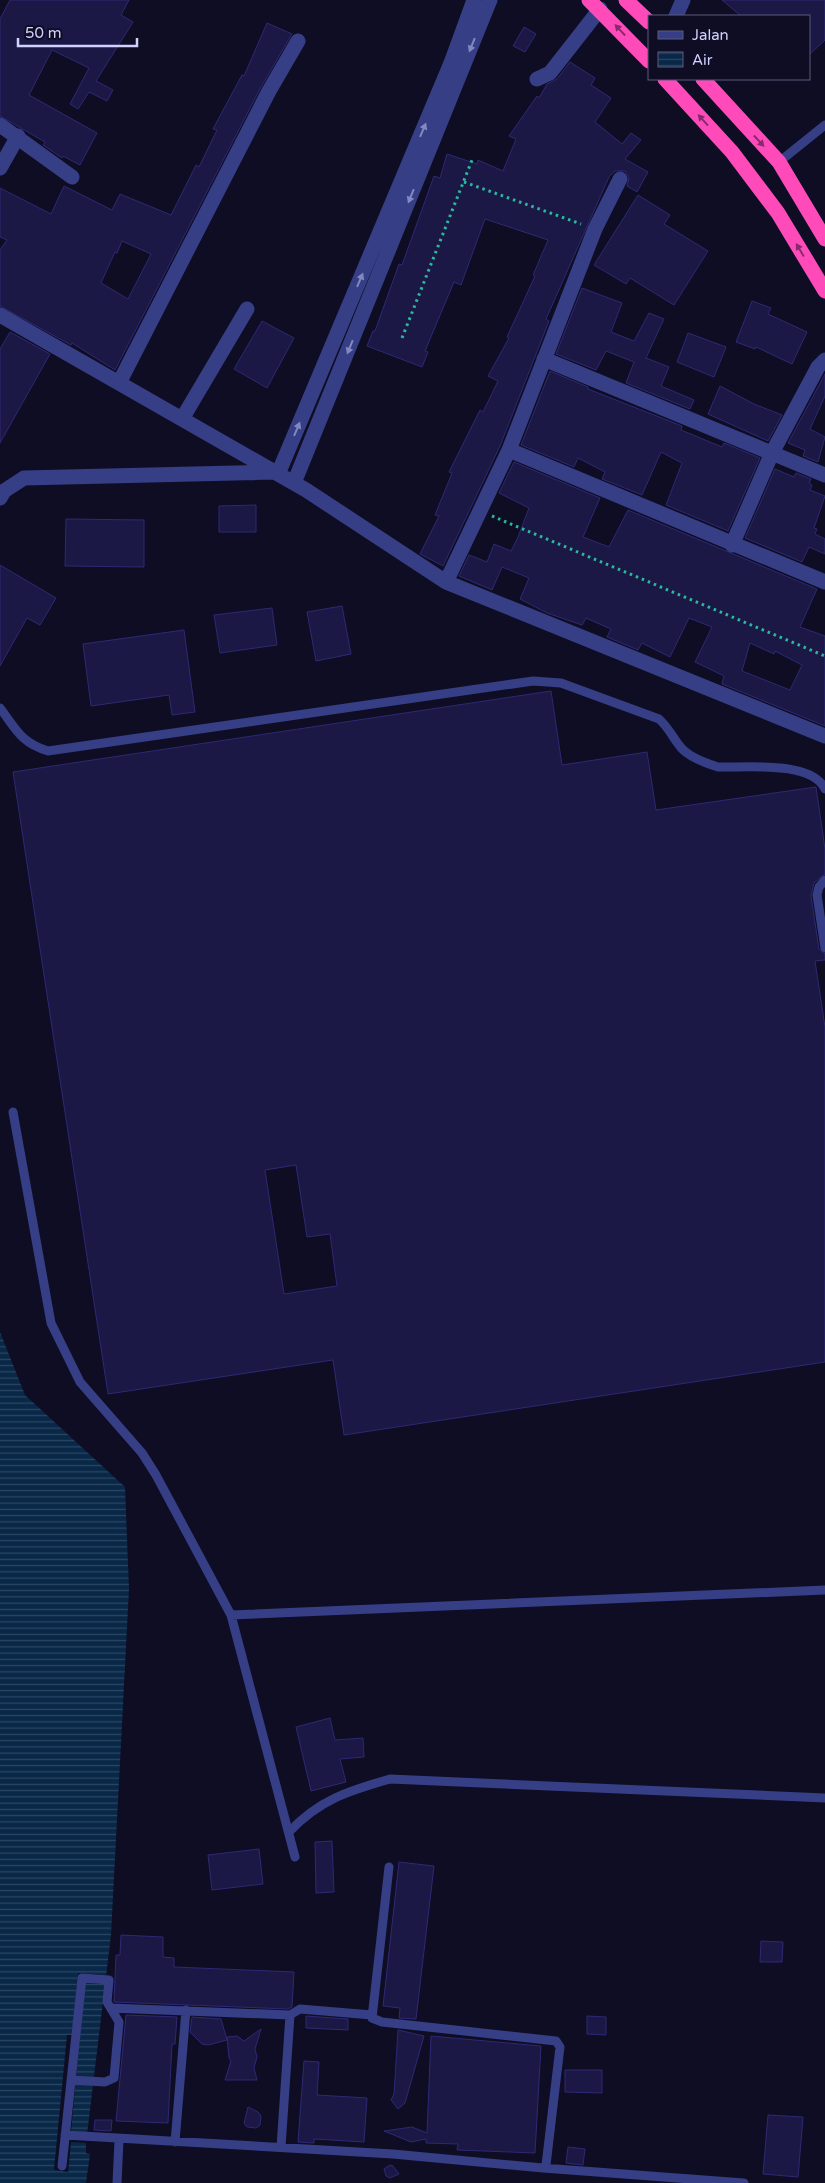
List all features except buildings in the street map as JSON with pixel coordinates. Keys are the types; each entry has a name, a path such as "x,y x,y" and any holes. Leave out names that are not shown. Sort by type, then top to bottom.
{"highway":[{"path":"626,0 648,21"},
{"path":"595,4 648,60"},
{"path":"666,80 732,152 772,206 825,291"},
{"path":"704,80 779,162 825,239"}],"street":[{"path":"276,473 451,63 474,0"},
{"path":"294,484 490,0"},
{"path":"676,15 683,0"},
{"path":"537,79 550,73 595,4"},
{"path":"119,383 269,91 298,41"},
{"path":"0,126 18,136 72,177"},
{"path":"0,168 18,136"},
{"path":"446,582 508,450 594,229 620,179"},
{"path":"182,420 247,309"},
{"path":"0,315 276,473 446,582 825,736"},
{"path":"544,359 825,475"},
{"path":"732,545 772,453 818,367 825,360"},
{"path":"508,450 732,545 825,582"},
{"path":"0,498 4,491 24,478 276,473"}],"lane":[{"path":"779,162 825,125"},
{"path":"0,708 19,735 33,746 48,751 533,681 561,683 659,719 671,732 679,746 709,764 718,767 790,769 818,778 825,789"},
{"path":"825,880 819,887 817,894 825,948"},
{"path":"13,1112 46,1302 59,1343 80,1382 142,1453 156,1475 231,1615 296,1857"},
{"path":"231,1615 825,1590"},
{"path":"289,1832 304,1816 328,1799 390,1778 825,1798"},
{"path":"389,1867 372,2018 382,2022 556,2040 560,2047 546,2165 543,2168"},
{"path":"62,2166 65,2135 82,1978 110,1980 107,2002 119,2022 114,2078 105,2082 71,2080"},
{"path":"111,2008 290,2016 300,2009 372,2015"},
{"path":"175,2142 186,2010"},
{"path":"281,2147 290,2016"},
{"path":"65,2135 119,2140 281,2147 432,2157 543,2168 744,2183"},
{"path":"117,2183 119,2140"}],"path":[{"path":"402,338 472,160"},
{"path":"464,182 594,229"},
{"path":"480,511 825,656"}],"water":[{"path":"0,1332 25,1395 125,1487 129,1589 111,1935 86,2143 86,2153 90,2154 86,2183 0,2183"}],"pier":[{"path":"78,1973 106,1975 105,1984 85,1983 71,2131 88,2133 86,2143 71,2142 68,2172 54,2170 67,2035 72,2035"}]}
